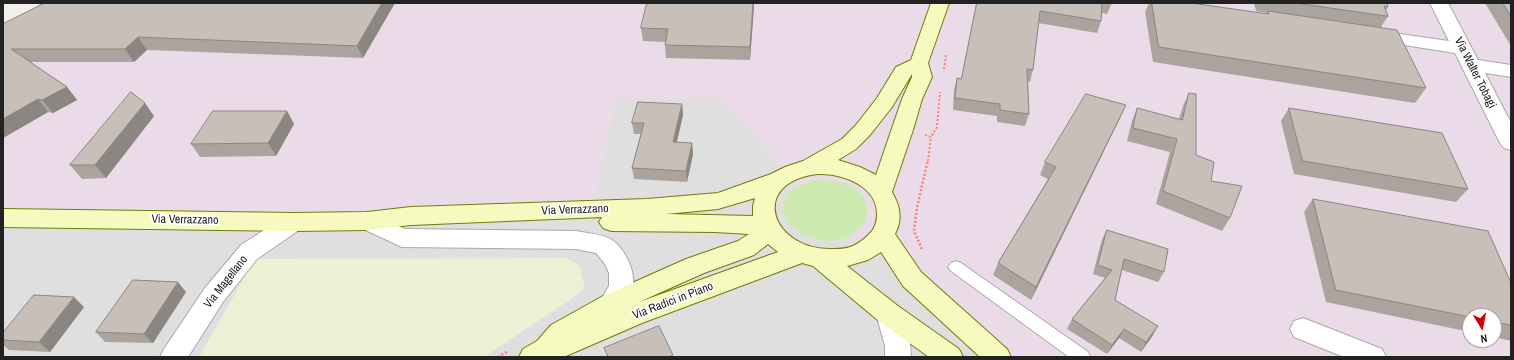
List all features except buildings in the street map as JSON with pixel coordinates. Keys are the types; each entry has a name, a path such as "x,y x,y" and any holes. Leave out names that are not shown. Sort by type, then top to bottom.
{"main road":[{"path":"881,192 903,130 912,99 922,77 919,63 940,3"},
{"path":"919,63 903,71 885,102 863,130 849,144 809,167 793,172 779,180 766,196 764,216 769,228 783,244 810,256 950,357"},
{"path":"809,167 826,166 842,168 858,173 871,181 881,192 887,202 889,213 888,224 883,235 912,279 998,357"},
{"name":"Via Verrazzano","path":"3,218 294,222 367,221 411,216 647,207 718,201 779,180"},
{"name":"Via Verrazzano","path":"367,221 409,227 550,222 715,223 769,228"},
{"name":"Via Radici in Piano","path":"539,353 560,333 612,302 695,266 746,248 769,228"},
{"name":"Via Radici in Piano","path":"539,353 566,345 633,315 810,256 835,259 850,256 864,251 875,244 883,235"}],"street":[{"name":"Via Walter Tobagi","path":"1439,3 1511,143"},
{"path":"1359,33 1462,48"},
{"path":"1470,65 1511,71"},
{"name":"Via Verrazzano","path":"367,221 402,238 576,240 603,246 614,258 621,273 621,287 612,302"},
{"name":"Via Magellano","path":"173,357 214,295 249,252 294,222"},
{"path":"889,314 898,346 898,357"},
{"path":"1303,329 1373,357"}],"lane":[{"path":"956,266 1082,357"}],"shaded area":[{"path":"56,3 1511,3 1511,357 996,357 802,188 721,99 615,99 590,219 262,218 3,215 3,29"},
{"path":"615,98 721,99 802,188 996,357 3,357 3,215 590,219"}],"green space":[{"path":"817,179 832,180 848,184 861,193 867,208 866,217 863,225 855,232 836,240 825,241 804,235 795,230 788,222 784,214 784,200 795,189 809,181"},
{"path":"566,258 579,265 585,288 567,302 484,357 199,357 255,259"}]}
